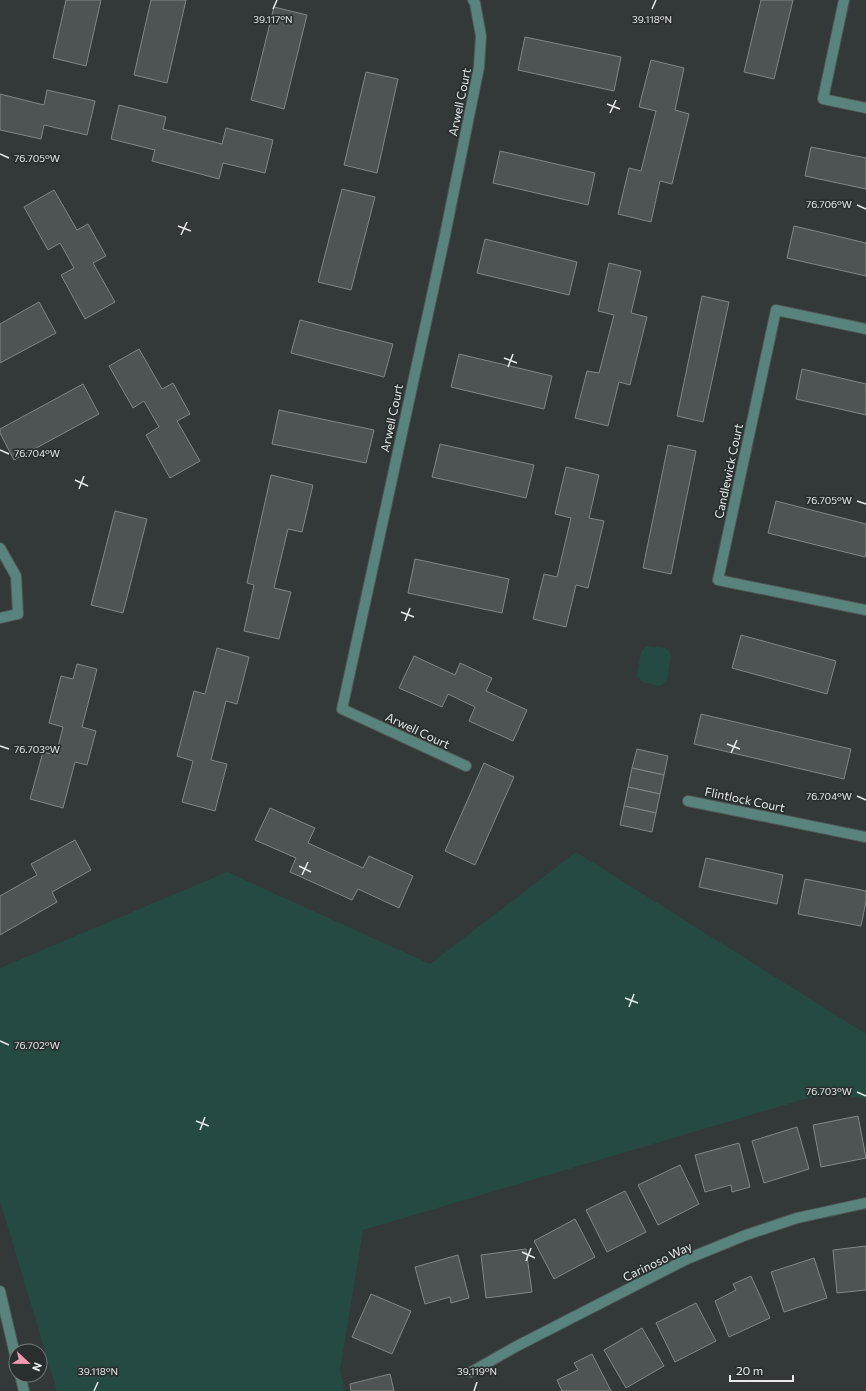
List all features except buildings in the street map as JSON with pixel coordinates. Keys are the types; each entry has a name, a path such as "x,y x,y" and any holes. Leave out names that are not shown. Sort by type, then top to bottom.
{"street":[{"name":"Arwell Court","path":"466,766 342,709 444,240 479,67 481,36 475,3 473,0"},
{"path":"844,0 823,99 866,108"},
{"name":"Candlewick Court","path":"866,329 776,310 718,580 866,610"},
{"path":"0,548 16,576 18,614 0,618"},
{"name":"Flintlock Court","path":"688,801 866,837"},
{"name":"Carinoso Way","path":"471,1372 517,1346 687,1260 746,1235 797,1218 866,1202"},
{"path":"0,1291 12,1343"}],"green space":[{"path":"646,646 665,648 671,654 667,681 660,686 642,682 637,676 641,652"},
{"path":"576,852 866,1034 866,1099 825,1093 363,1230 340,1371 345,1391 57,1391 48,1361 48,1343 43,1343 0,1201 0,968 227,872 430,964"}]}
